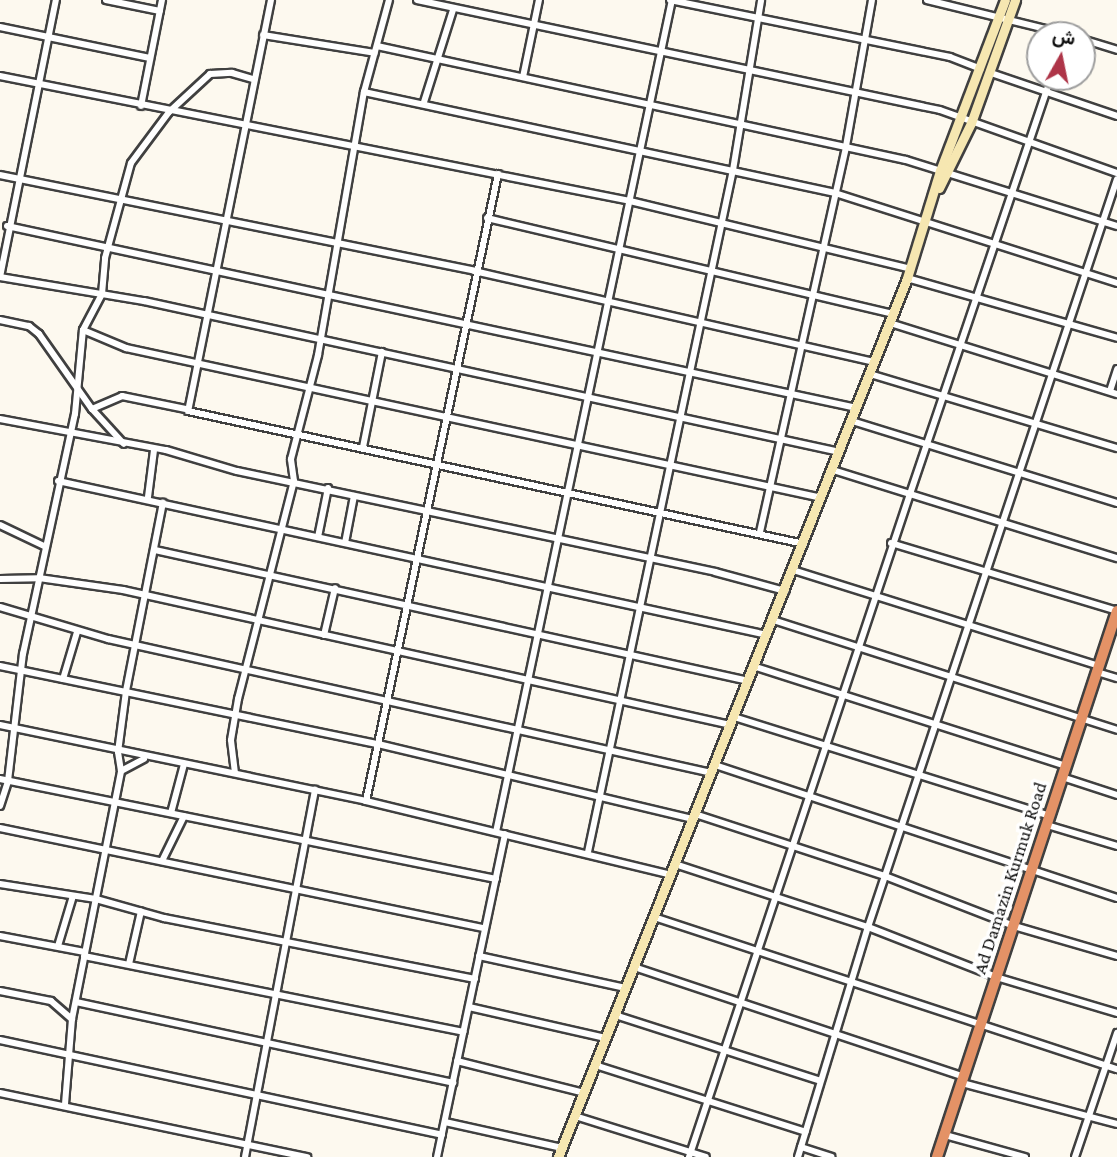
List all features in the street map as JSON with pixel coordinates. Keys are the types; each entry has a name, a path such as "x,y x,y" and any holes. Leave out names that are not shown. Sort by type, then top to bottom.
{"highway":[{"name":"Ad Damazin Kurmuk Road","path":"937,1157 1098,669 1115,625 1117,611"}],"street":[{"path":"56,0 19,179 3,239 0,277 102,294 382,352 840,452"},
{"path":"106,0 160,11"},
{"path":"141,106 162,0"},
{"path":"186,409 198,364 253,79 271,0"},
{"path":"235,773 231,740 279,530 294,481 291,459 330,291 363,92 389,0"},
{"path":"417,0 533,27 857,90 962,117 971,123 1117,173"},
{"path":"523,77 539,0"},
{"path":"496,832 561,540 672,0 867,41 986,71 1117,116"},
{"path":"588,852 733,170 761,0"},
{"path":"760,531 788,390 846,146 867,41 872,0"},
{"path":"927,0 1026,23"},
{"path":"1004,17 1005,0"},
{"path":"944,173 971,123 1004,17 1015,0"},
{"path":"424,102 453,10"},
{"path":"0,27 150,58"},
{"path":"263,34 439,61 651,101 740,121 944,173 1117,226"},
{"path":"1096,43 1117,50"},
{"path":"444,1122 560,1152 756,667 875,362 929,219 962,117 986,71"},
{"path":"0,806 8,781 12,728 21,669 44,545 70,436 78,390 83,330 102,294 110,246 134,154 169,112 210,74 253,79"},
{"path":"0,76 243,129 354,147 630,201 821,244 1117,338"},
{"path":"363,92 424,102 835,193 929,219 995,244 1117,283"},
{"path":"689,1155 722,1047 809,794 873,594 910,494 1046,92"},
{"path":"366,801 474,271 498,174"},
{"path":"0,175 338,247 474,271 875,362"},
{"path":"798,1157 868,927 990,574 1050,371 1117,179"},
{"path":"487,219 619,251 810,292 1114,393 1117,369"},
{"path":"8,226 330,291 788,390 857,408"},
{"path":"0,320 29,326 38,334 92,409 125,445"},
{"path":"83,330 106,343 198,364 310,385 822,498"},
{"path":"363,447 382,352"},
{"path":"870,374 1117,448"},
{"path":"92,409 122,396 760,531 804,544"},
{"path":"0,419 70,436 154,450 328,488 785,591"},
{"path":"852,421 1117,503"},
{"path":"148,497 154,450"},
{"path":"833,470 1117,558"},
{"path":"58,481 148,497 163,503 279,530 767,635"},
{"path":"318,537 328,488"},
{"path":"345,543 354,496"},
{"path":"65,1104 72,1019 121,771 118,752 126,691 163,503"},
{"path":"0,525 44,545"},
{"path":"891,543 1117,611"},
{"path":"155,550 630,652 750,681"},
{"path":"793,570 972,624 1117,678"},
{"path":"0,579 39,578 146,596 530,681 733,721 825,745 1117,846"},
{"path":"324,635 335,589"},
{"path":"0,607 77,632 713,769 809,794 1117,898"},
{"path":"773,620 954,674 1117,730"},
{"path":"63,679 77,632"},
{"path":"0,657 9,667"},
{"path":"0,666 378,744 694,816 792,844 885,876 1014,926 1117,956"},
{"path":"756,667 939,725 1117,795"},
{"path":"0,725 118,752 366,801 588,852 671,875"},
{"path":"121,771 147,758"},
{"path":"171,813 184,764"},
{"path":"0,779 496,879"},
{"path":"245,1157 299,890 315,790"},
{"path":"162,861 184,816"},
{"path":"0,828 485,928"},
{"path":"437,1157 505,834"},
{"path":"675,864 868,927 996,977 1117,1013"},
{"path":"0,884 96,899 141,911 475,979"},
{"path":"58,946 73,896"},
{"path":"129,964 141,911"},
{"path":"654,917 851,981 980,1028 1117,1069"},
{"path":"0,936 463,1032"},
{"path":"479,956 626,988"},
{"path":"634,967 738,1000 963,1080 1117,1125"},
{"path":"0,991 51,1001 72,1019"},
{"path":"76,1002 267,1047 453,1083"},
{"path":"469,1007 606,1038"},
{"path":"615,1015 722,1047 820,1081"},
{"path":"1075,1157 1117,1033"},
{"path":"0,1040 70,1059 442,1135"},
{"path":"457,1061 584,1093"},
{"path":"595,1065 806,1132"},
{"path":"0,1093 65,1104 307,1157"},
{"path":"575,1116 689,1155 706,1157"},
{"path":"945,1135 1026,1157"},
{"path":"801,1147 831,1157"}]}
